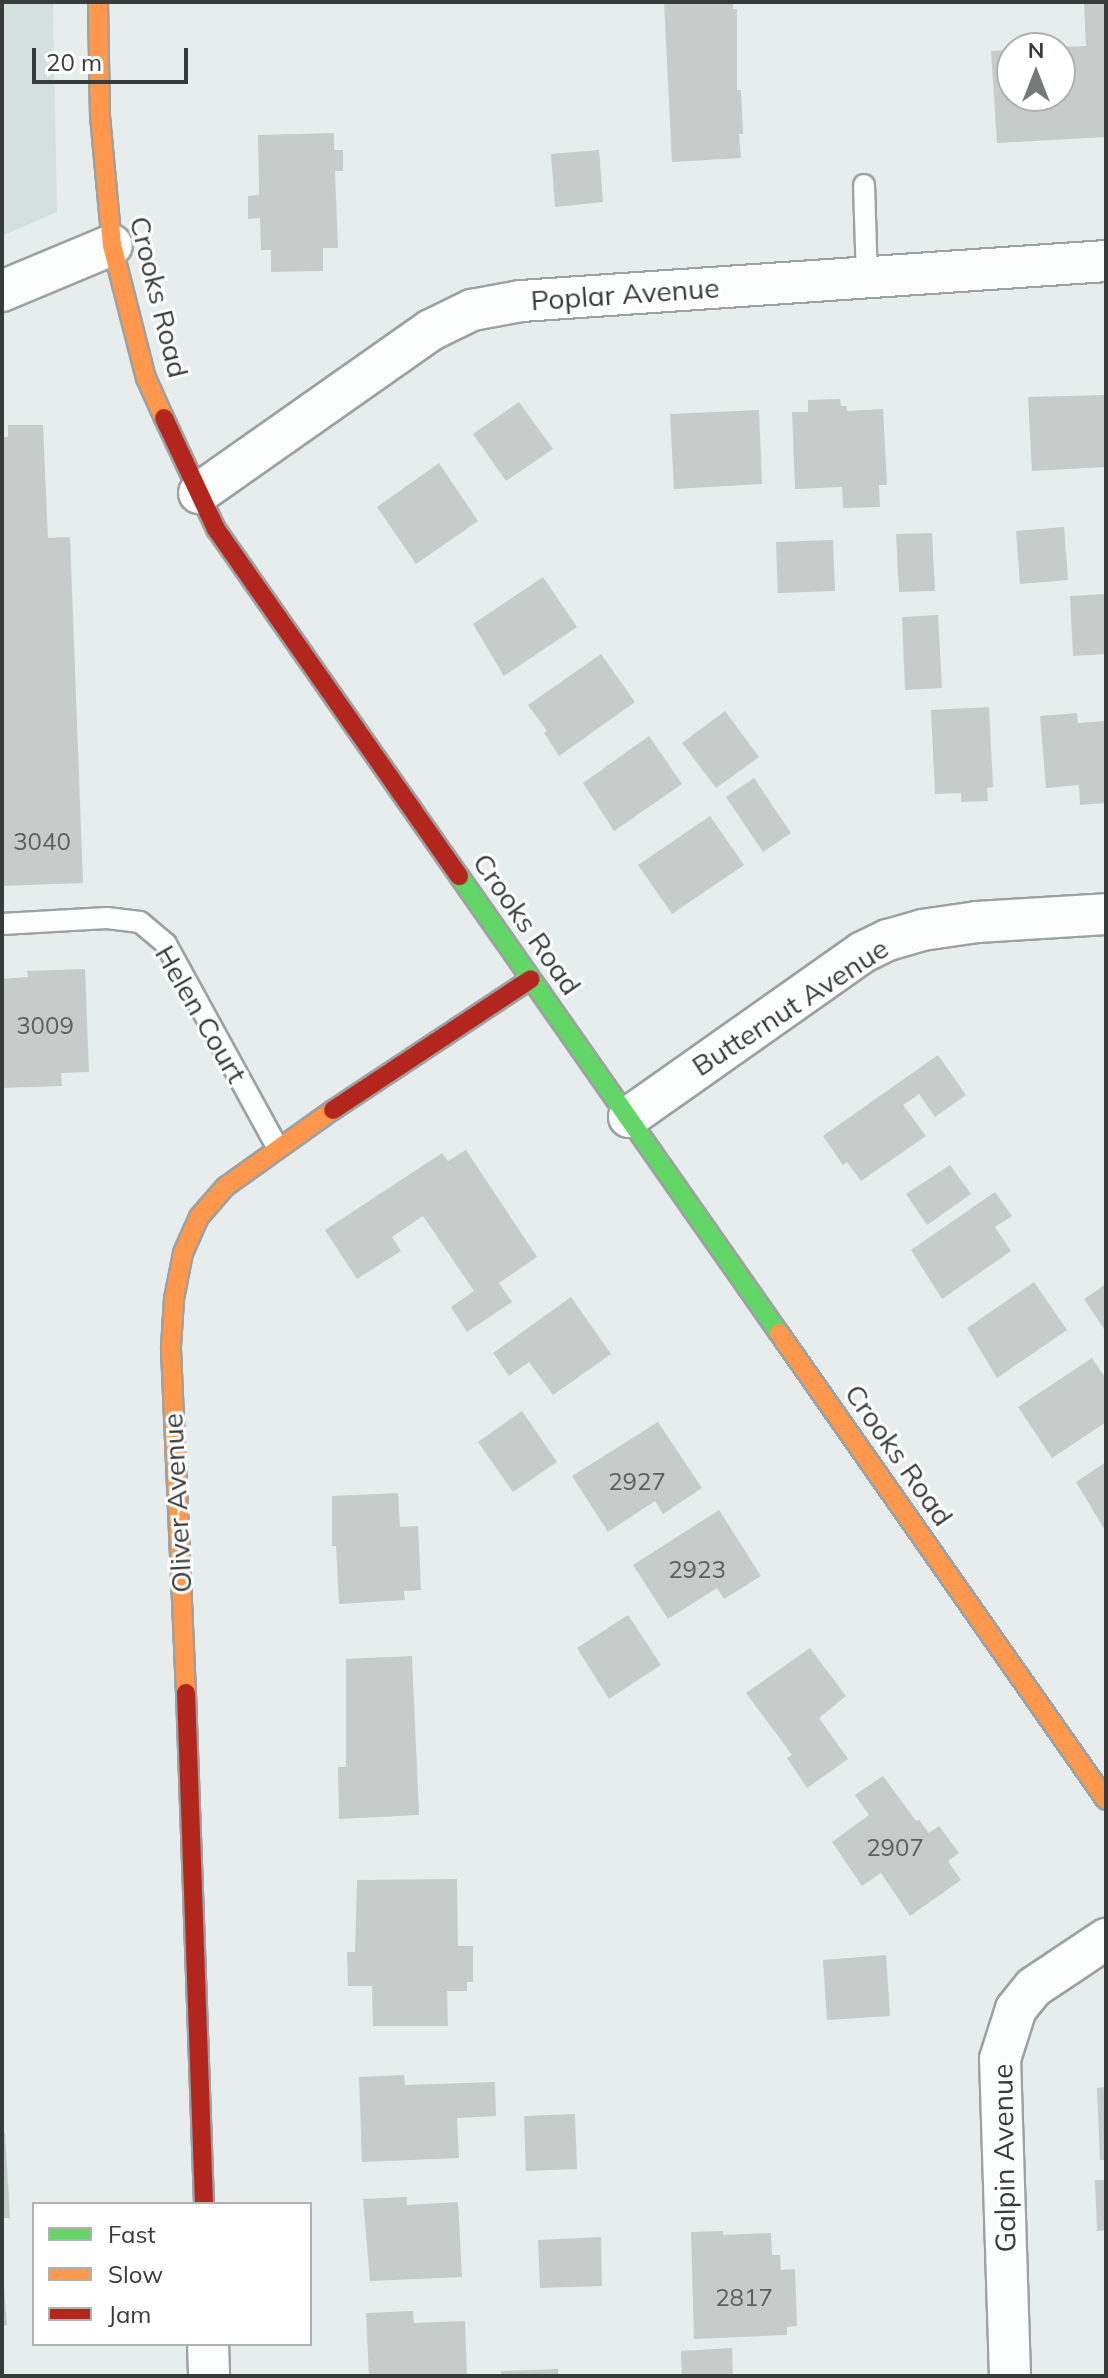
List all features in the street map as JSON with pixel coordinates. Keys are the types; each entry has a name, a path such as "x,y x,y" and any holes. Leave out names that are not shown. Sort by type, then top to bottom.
{"main road":[{"name":"Crooks Road","path":"98,2 100,116 112,245 146,378 216,529 1106,1800"},
{"name":"Oliver Avenue","path":"204,2202 196,1928 171,1347 183,1253 199,1217 225,1187 277,1147 531,979"}],"street":[{"path":"2,291 112,245"},
{"name":"Poplar Avenue","path":"199,493 431,330 472,310 521,301 1106,261"},
{"name":"Butternut Avenue","path":"629,1117 863,952 888,940 922,930 977,922 1106,914"},
{"name":"Galpin Avenue","path":"1010,2376 1000,2059 1016,2009 1034,1987 1106,1939"},
{"path":"208,2346 209,2376"}],"lane":[{"path":"864,185 867,278"},
{"name":"Helen Court","path":"2,924 107,918 140,922 166,944 256,1114 277,1147"}],"shaded area":[{"path":"2,2 53,2 57,212 2,236"}],"building":[{"path":"664,2 733,2 733,9 737,9 737,90 741,90 743,134 739,134 741,158 672,162"},
{"path":"1084,2 1106,2 1106,137 997,143 991,51 996,51 996,112 1076,112 1076,46 1086,46"},
{"path":"334,133 334,150 343,150 343,171 335,171 338,248 323,248 323,271 271,272 271,250 261,250 260,218 248,219 248,196 259,195 258,135"},
{"path":"599,150 603,202 555,207 551,154"},
{"path":"1106,395 1106,467 1032,471 1028,397"},
{"path":"840,399 841,406 847,406 847,411 883,409 887,485 879,485 880,507 843,508 842,487 795,489 792,412 808,412 808,400"},
{"path":"519,402 553,449 506,481 473,434"},
{"path":"759,410 762,484 674,489 670,414"},
{"path":"8,425 43,425 48,538 70,537 83,883 2,886 2,437 8,437"},
{"path":"439,463 478,521 416,564 377,507"},
{"path":"1064,527 1068,580 1020,584 1016,531"},
{"path":"932,533 935,591 899,592 896,534"},
{"path":"833,540 835,591 778,593 776,542"},
{"path":"543,577 577,627 504,676 473,624"},
{"path":"1106,594 1106,654 1073,656 1070,596"},
{"path":"938,615 942,688 905,690 902,617"},
{"path":"601,654 635,702 559,756 544,733 547,731 528,705"},
{"path":"989,707 993,787 987,788 988,801 961,802 961,793 935,794 931,710"},
{"path":"725,711 759,757 716,788 682,743"},
{"path":"1077,713 1078,723 1106,721 1106,803 1080,805 1079,785 1046,788 1040,716"},
{"path":"649,736 682,784 614,831 583,783"},
{"path":"754,778 791,833 763,852 726,797"},
{"path":"710,816 744,865 672,914 638,865"},
{"path":"85,969 89,1072 61,1073 62,1086 2,1088 2,979 28,977 27,971"},
{"path":"938,1055 966,1095 935,1117 919,1094 903,1105 926,1136 861,1181 847,1162 843,1165 823,1136"},
{"path":"466,1150 537,1257 499,1283 512,1302 467,1332 451,1307 474,1291 423,1216 392,1237 401,1251 357,1279 325,1230 442,1153 448,1161"},
{"path":"950,1165 971,1194 927,1225 906,1194"},
{"path":"995,1192 1012,1216 995,1227 1011,1251 942,1299 911,1250"},
{"path":"1034,1282 1067,1330 997,1378 967,1328"},
{"path":"1106,1284 1106,1328 1104,1329 1084,1299"},
{"path":"571,1297 611,1354 553,1395 529,1362 509,1376 493,1353"},
{"path":"1092,1358 1106,1379 1106,1422 1052,1458 1018,1407"},
{"path":"522,1411 557,1462 513,1492 478,1442"},
{"path":"658,1422 702,1488 663,1514 655,1501 608,1532 572,1476"},
{"path":"1106,1462 1106,1532 1076,1482"},
{"path":"398,1493 400,1527 418,1526 421,1590 404,1591 405,1600 339,1604 336,1546 332,1546 332,1496"},
{"path":"719,1510 761,1576 724,1599 717,1588 668,1619 633,1565"},
{"path":"628,1615 661,1665 609,1699 577,1648"},
{"path":"810,1648 846,1696 819,1718 848,1759 807,1788 787,1758 792,1755 746,1693"},
{"path":"412,1656 419,1815 339,1819 338,1767 346,1767 346,1659"},
{"path":"883,1776 916,1821 919,1820 929,1833 939,1826 959,1853 948,1861 961,1880 910,1916 881,1873 862,1886 832,1842 869,1815 855,1795"},
{"path":"457,1879 458,1946 473,1946 473,1982 467,1982 467,1991 447,1991 448,2026 373,2026 372,1986 348,1986 347,1952 355,1952 357,1880"},
{"path":"886,1955 890,2016 827,2020 823,1960"},
{"path":"404,2075 405,2085 495,2082 496,2116 457,2118 459,2158 362,2162 359,2077"},
{"path":"1106,2087 1106,2160 1100,2160 1097,2088"},
{"path":"575,2114 577,2169 526,2171 524,2116"},
{"path":"2,2133 5,2133 10,2218 2,2218"},
{"path":"1095,2180 1106,2180 1106,2230 1097,2231"},
{"path":"407,2197 407,2205 458,2202 462,2277 370,2281 363,2199"},
{"path":"723,2231 723,2235 771,2233 772,2255 780,2255 781,2270 795,2269 797,2326 787,2327 787,2335 694,2339 691,2232"},
{"path":"601,2237 602,2286 540,2288 538,2240"},
{"path":"2,2263 7,2325 2,2326"},
{"path":"413,2311 414,2323 465,2321 467,2376 369,2376 366,2313"},
{"path":"732,2348 733,2376 682,2376 681,2351"},
{"path":"558,2369 558,2376 501,2376 501,2371"}],"traffic: fast":[{"path":"459,876 779,1333"}],"traffic: slow":[{"path":"98,2 100,116 112,245 146,378 164,418"},
{"path":"186,1693 171,1347 174,1299 183,1253 199,1217 225,1187 333,1110"},
{"path":"779,1333 1106,1800"}],"traffic: jam":[{"path":"164,418 216,529 459,876"},
{"path":"333,1110 531,979"},
{"path":"186,1693 204,2202"}]}
